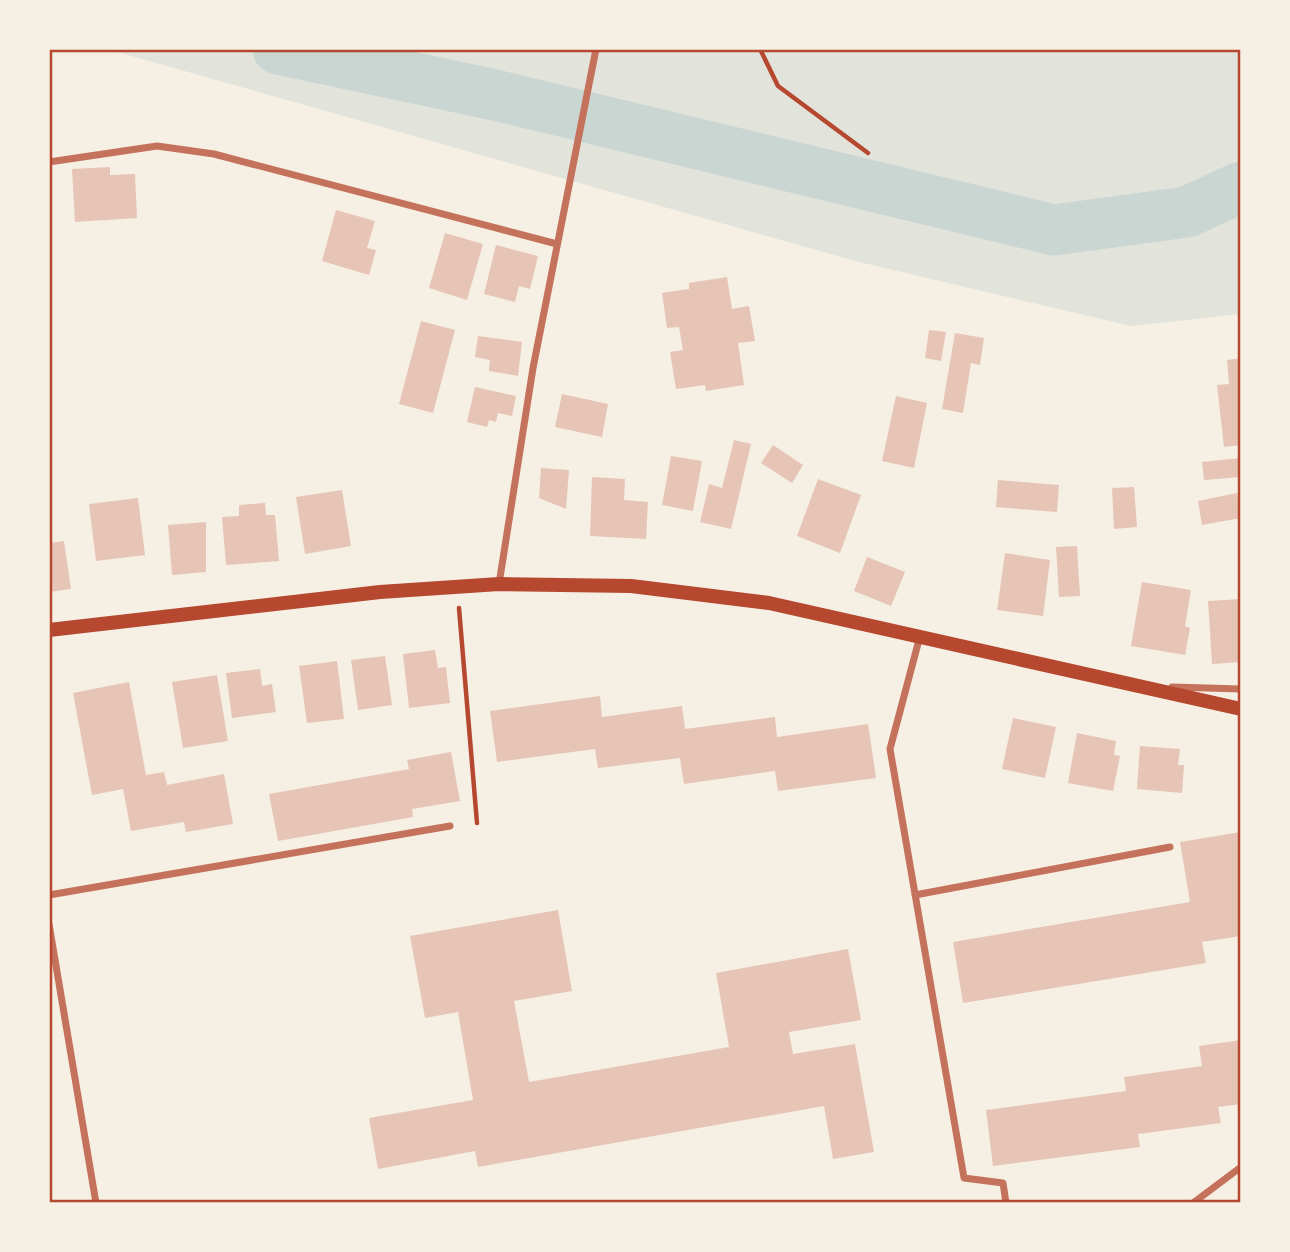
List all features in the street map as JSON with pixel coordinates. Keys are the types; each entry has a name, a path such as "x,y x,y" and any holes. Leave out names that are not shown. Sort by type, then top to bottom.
{"main road":[{"path":"49,630 380,592 499,584 659,589 769,603 1241,709"}],"street":[{"path":"499,584 533,368 595,52"},
{"path":"49,162 157,146 214,154 557,244"},
{"path":"920,636 890,749 964,1178 1003,1183 1006,1203"},
{"path":"1088,676 1154,686 1241,689"},
{"path":"49,895 450,826"},
{"path":"915,895 1170,847"},
{"path":"49,924 96,1203"},
{"path":"1193,1203 1241,1167"}],"path":[{"path":"760,49 778,86 868,153"},
{"path":"459,606 477,823"}],"shaded area":[{"path":"107,49 1241,49 1241,314 1131,326 855,261"}],"building":[{"path":"110,167 110,175 135,174 137,218 75,222 72,169"},
{"path":"336,210 375,221 367,248 376,250 369,275 322,261"},
{"path":"445,233 483,244 467,300 429,288"},
{"path":"496,245 538,256 530,289 519,286 515,302 484,294"},
{"path":"727,277 732,309 749,306 755,341 738,343 744,385 706,391 705,385 676,389 670,352 683,350 679,327 667,328 662,293 689,289 689,283"},
{"path":"421,321 455,330 433,413 399,404"},
{"path":"929,330 946,332 941,361 925,358"},
{"path":"955,333 984,338 980,365 971,363 963,413 942,409"},
{"path":"478,336 522,342 518,376 489,371 490,360 475,357"},
{"path":"1241,358 1241,445 1224,447 1217,385 1229,384 1227,360"},
{"path":"475,387 516,396 512,416 498,413 496,422 489,420 487,427 467,422"},
{"path":"562,394 608,404 602,437 555,427"},
{"path":"896,396 927,403 914,468 882,461"},
{"path":"734,440 751,444 731,529 700,522 709,484 722,488"},
{"path":"773,445 803,465 792,483 761,463"},
{"path":"671,456 702,461 693,511 662,505"},
{"path":"1241,458 1241,477 1204,480 1202,462"},
{"path":"541,468 569,470 566,509 539,498"},
{"path":"592,477 625,479 624,500 648,502 646,539 590,536"},
{"path":"818,479 861,495 840,553 797,536"},
{"path":"998,480 1059,485 1057,512 996,507"},
{"path":"1134,487 1137,527 1114,529 1112,488"},
{"path":"342,490 351,546 305,554 296,497"},
{"path":"1237,493 1241,518 1202,525 1198,501"},
{"path":"138,498 145,555 96,561 89,504"},
{"path":"265,503 266,515 275,515 279,561 226,565 222,517 239,516 239,505"},
{"path":"206,522 206,572 172,575 168,525"},
{"path":"64,541 71,589 49,592 49,543"},
{"path":"1077,546 1080,596 1059,597 1056,547"},
{"path":"1005,553 1050,560 1043,616 997,610"},
{"path":"867,557 905,572 891,606 854,591"},
{"path":"1142,582 1191,590 1185,626 1190,628 1185,655 1131,646"},
{"path":"1241,599 1241,662 1212,664 1208,601"},
{"path":"435,650 438,668 446,667 450,703 409,708 403,654"},
{"path":"385,656 392,705 358,710 351,660"},
{"path":"337,661 344,719 307,723 299,666"},
{"path":"260,669 262,686 272,684 276,712 232,718 226,673"},
{"path":"217,675 228,741 183,748 172,682"},
{"path":"129,682 146,775 164,772 167,785 224,774 233,824 186,832 184,822 131,831 123,789 92,795 73,693"},
{"path":"600,696 602,717 682,706 685,729 775,717 777,737 868,724 876,778 778,791 775,771 684,784 680,758 598,768 595,749 497,762 490,711"},
{"path":"1013,718 1056,727 1045,778 1002,769"},
{"path":"1077,733 1116,741 1114,755 1120,756 1113,791 1068,783"},
{"path":"1140,746 1180,749 1178,765 1184,765 1182,793 1137,789"},
{"path":"451,752 460,801 412,809 413,817 278,841 269,794 409,769 407,760"},
{"path":"1241,832 1241,936 1202,942 1206,963 963,1003 953,942 1190,902 1180,842"},
{"path":"558,910 572,991 514,1001 529,1082 729,1047 716,973 848,949 861,1020 789,1032 793,1054 855,1044 874,1152 833,1159 824,1106 478,1167 475,1151 378,1169 369,1118 473,1100 458,1012 425,1018 410,936"},
{"path":"1241,1040 1241,1104 1218,1107 1221,1123 1138,1134 1140,1147 993,1166 986,1110 1126,1091 1124,1077 1202,1066 1199,1046"}],"waterway":[{"path":"278,49 495,95 1054,230 1187,212 1241,187"}]}
